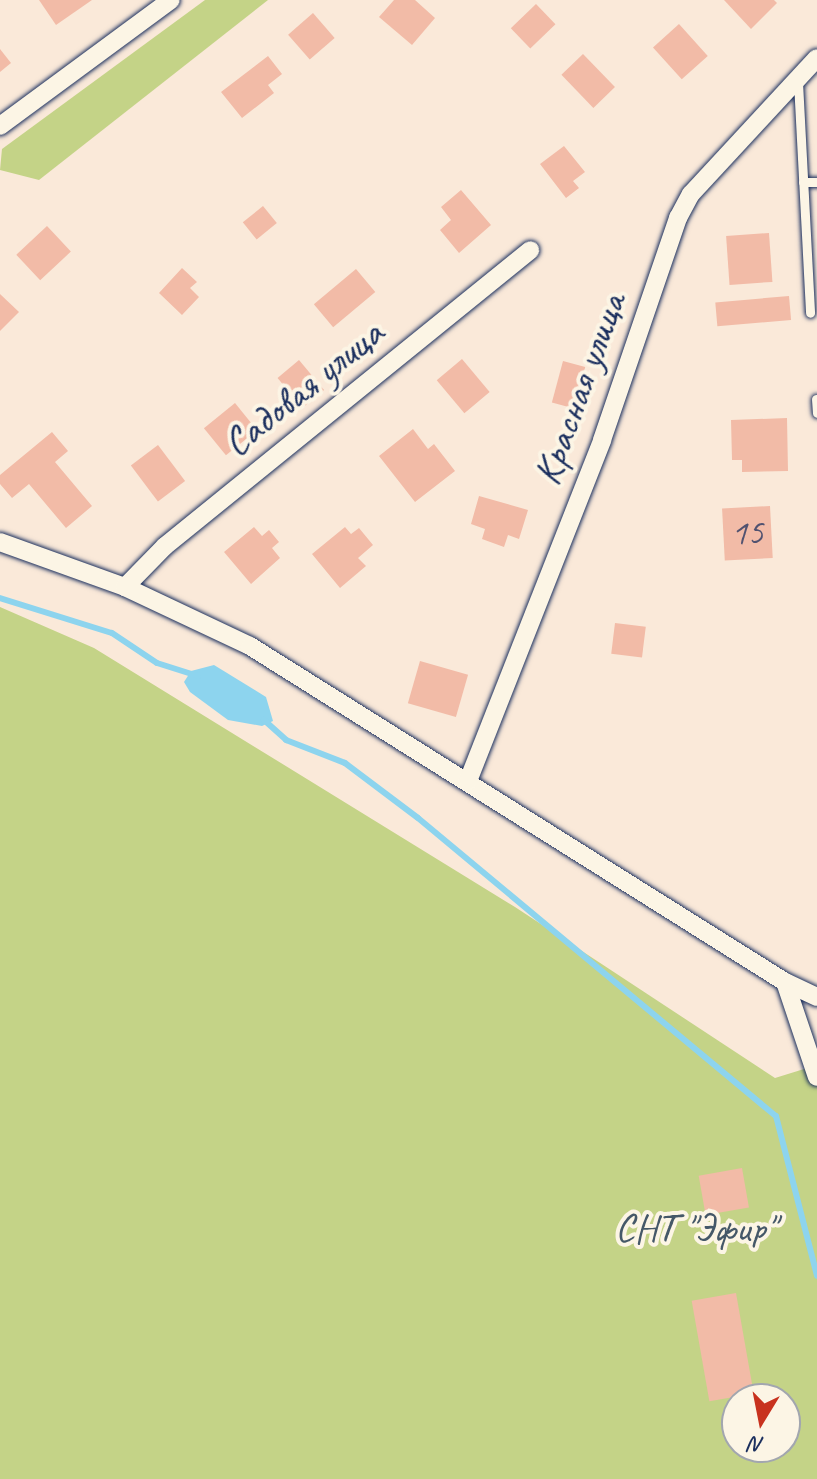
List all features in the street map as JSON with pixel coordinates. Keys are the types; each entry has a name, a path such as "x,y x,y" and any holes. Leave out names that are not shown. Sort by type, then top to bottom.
{"street":[{"path":"0,126 171,0"},
{"name":"Красная улица","path":"468,781 602,440 678,218 691,194 817,58"},
{"name":"Садовая улица","path":"125,587 165,546 530,250"},
{"path":"0,542 125,587 250,646 785,982 817,997"},
{"path":"785,982 817,1077"}],"lane":[{"path":"798,79 810,313"},
{"path":"803,182 817,182"},
{"path":"816,399 817,413"}],"green space":[{"path":"205,0 268,0 39,180 0,170 2,149"},
{"name":"СНТ \"Эфир\"","path":"0,607 94,648 515,907 775,1078 817,1065 817,1479 0,1479"}],"water":[{"path":"214,665 266,697 273,721 262,726 228,720 190,692 184,682 191,671"}],"building":[{"path":"39,0 92,0 56,25"},
{"path":"394,0 415,0 435,18 412,45 379,17"},
{"path":"724,0 774,0 777,3 751,29"},
{"path":"536,4 555,24 530,48 511,28"},
{"path":"313,13 335,38 310,60 288,35"},
{"path":"679,24 708,56 682,79 653,47"},
{"path":"0,49 11,63 0,72"},
{"path":"583,54 615,87 593,108 561,75"},
{"path":"268,56 282,74 268,85 274,93 242,118 221,92"},
{"path":"564,146 585,172 573,181 579,188 566,198 540,164"},
{"path":"461,190 491,225 459,253 440,230 451,220 441,207"},
{"path":"263,206 277,223 257,239 243,222"},
{"path":"47,226 71,252 40,280 16,255"},
{"path":"769,233 772,282 730,285 726,236"},
{"path":"182,268 197,282 190,288 199,297 182,315 159,293"},
{"path":"356,269 375,292 333,327 314,304"},
{"path":"0,294 19,312 0,331"},
{"path":"789,296 791,320 717,326 715,302"},
{"path":"462,359 490,392 464,413 437,380"},
{"path":"299,360 324,390 303,408 278,378"},
{"path":"563,361 585,367 574,408 552,403"},
{"path":"235,403 257,430 226,455 204,428"},
{"path":"787,418 788,471 742,472 742,460 732,460 731,420"},
{"path":"413,429 428,449 434,444 455,471 415,502 379,456"},
{"path":"52,432 68,451 55,462 92,506 66,528 29,484 12,498 0,484 0,475"},
{"path":"158,445 185,481 158,501 131,465"},
{"path":"479,496 528,510 519,539 508,535 504,547 482,539 485,529 471,524"},
{"path":"770,506 773,558 725,560 722,509"},
{"path":"254,527 262,536 269,530 279,542 272,548 280,558 251,584 224,552"},
{"path":"345,527 351,534 359,528 373,545 358,558 366,566 340,588 312,554"},
{"path":"615,623 646,627 642,658 611,654"},
{"path":"420,661 468,675 456,717 408,703"},
{"path":"742,1168 749,1207 706,1215 699,1176"},
{"path":"736,1293 752,1383 721,1383 721,1399 709,1401 692,1301"}],"waterway":[{"path":"0,598 112,633 157,663 198,676"},
{"path":"264,720 286,740 345,763 418,818 776,1116 817,1276"}]}
